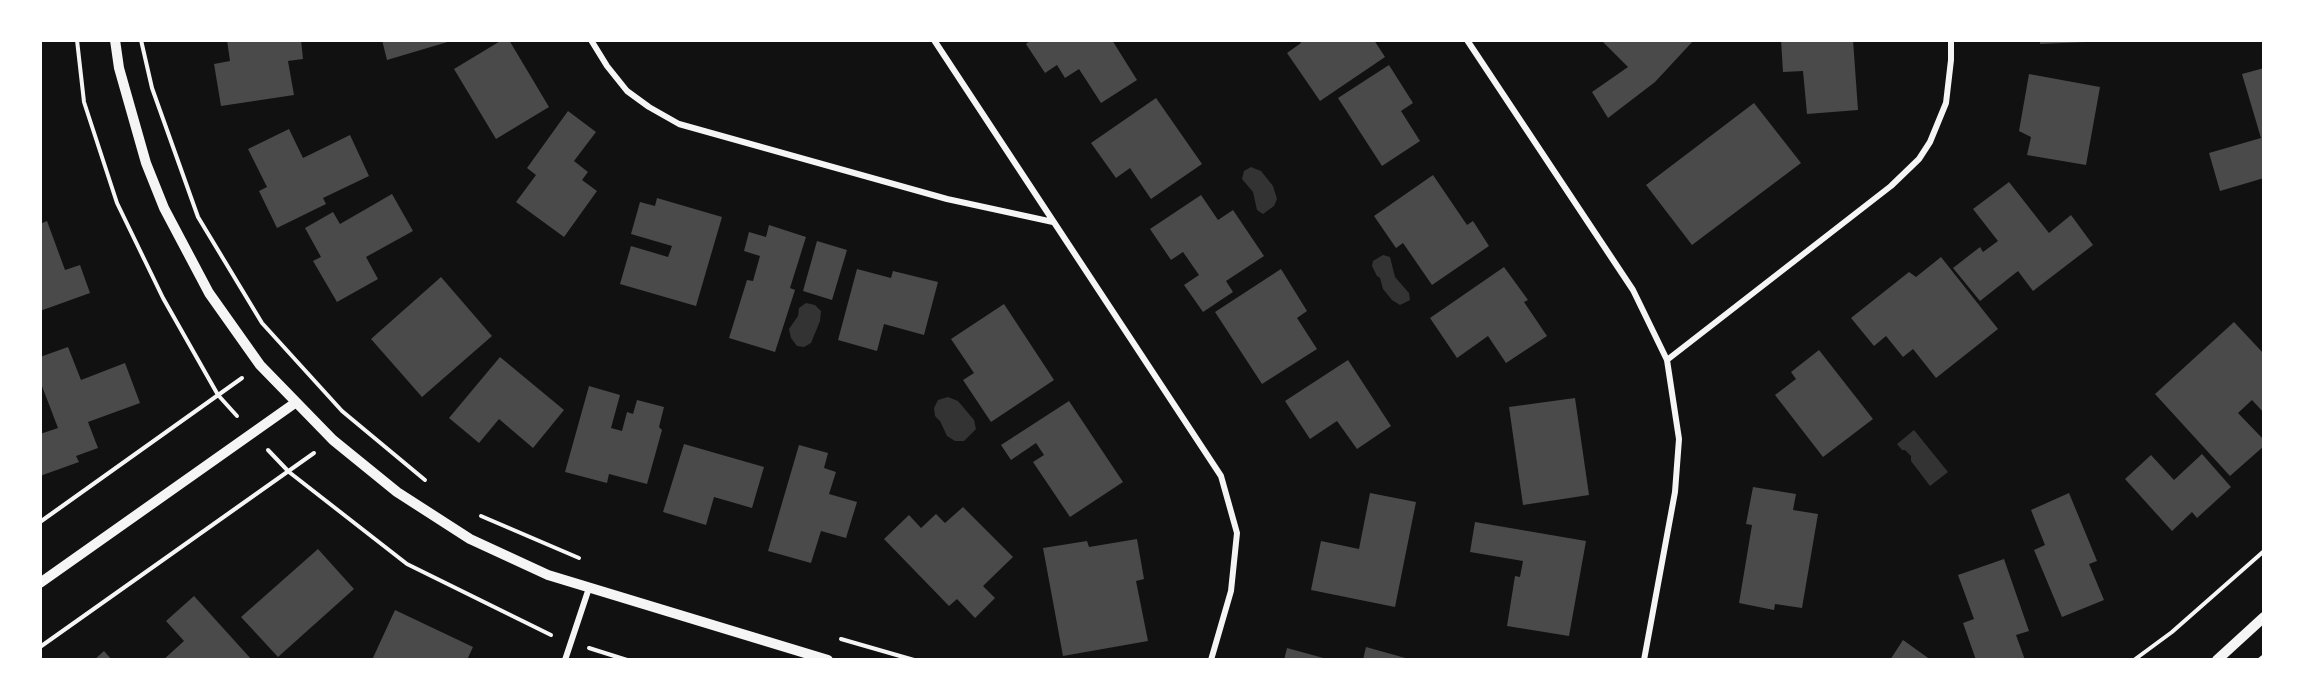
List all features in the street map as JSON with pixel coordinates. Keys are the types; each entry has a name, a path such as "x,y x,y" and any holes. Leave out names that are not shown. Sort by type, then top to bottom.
{"street":[{"path":"115,40 119,68 146,162 164,208 208,293 260,365 333,440 397,492 470,539 548,575 828,660"},
{"path":"591,40 607,66 627,91 679,124 947,199 1053,222"},
{"path":"934,40 1221,476 1238,533 1231,591 1211,660"},
{"path":"1467,40 1633,290 1667,360 1679,439 1675,492 1644,660"},
{"path":"1667,360 1891,186 1919,159 1930,142 1946,103 1951,40"},
{"path":"40,583 295,403"},
{"path":"565,660 589,588"},
{"path":"2217,660 2264,617"}],"path":[{"path":"141,40 152,88 198,217 262,322 342,411 428,482"},
{"path":"40,522 284,347"},
{"path":"40,647 357,424"},
{"path":"476,514 583,560"},
{"path":"2134,660 2172,632 2264,551"},
{"path":"836,638 914,660"},
{"path":"2259,660 2264,656"}],"shaded area":[{"path":"1251,167 1261,171 1273,186 1277,199 1274,206 1263,214 1257,210 1253,192 1242,179 1244,171"},
{"path":"1383,255 1390,257 1395,277 1409,293 1410,300 1400,305 1392,300 1383,289 1380,278 1372,266 1373,261"},
{"path":"806,303 815,305 821,311 820,321 811,343 804,347 797,346 791,338 789,329 798,316 799,308"},
{"path":"948,397 958,401 974,420 976,429 964,441 955,441 947,436 935,416 934,408 938,400"},
{"path":"1914,430 1948,472 1930,486 1911,461 1911,456 1897,444"}],"building":[{"path":"227,40 301,40 303,59 288,61 294,95 221,106 214,64 230,61"},
{"path":"382,40 450,40 451,41 387,60"},
{"path":"502,40 509,40 549,107 496,139 454,69"},
{"path":"1031,40 1112,40 1137,80 1101,103 1079,69 1065,78 1057,65 1045,73 1026,44"},
{"path":"1300,40 1374,40 1385,57 1320,101 1287,53 1301,43"},
{"path":"1601,40 1694,40 1655,82 1608,118 1592,92 1628,67"},
{"path":"1781,40 1853,40 1858,110 1807,114 1803,71 1783,72"},
{"path":"2040,40 2086,40 2086,42 2040,44"},
{"path":"1389,65 1413,103 1401,111 1420,141 1382,166 1338,98"},
{"path":"2264,68 2264,178 2220,191 2209,153 2261,138 2242,74"},
{"path":"2029,74 2100,87 2086,165 2027,155 2031,137 2019,131"},
{"path":"1156,98 1202,164 1151,199 1130,168 1116,178 1091,143"},
{"path":"1754,103 1801,163 1692,245 1646,185"},
{"path":"568,111 596,132 574,161 588,172 582,180 597,191 564,237 516,202 536,175 527,168"},
{"path":"289,129 303,158 350,135 369,176 323,198 326,204 277,228 259,191 267,187 248,149"},
{"path":"1433,175 1467,225 1473,221 1489,246 1432,285 1403,243 1396,248 1374,216"},
{"path":"2009,182 2049,233 2071,215 2093,245 2033,291 2018,271 1980,301 1953,268 1980,247 1983,252 1998,241 1973,209"},
{"path":"392,194 413,231 366,257 378,279 337,302 313,261 321,257 305,228 333,212 340,224"},
{"path":"1201,195 1218,220 1233,210 1264,256 1226,281 1233,292 1203,312 1184,285 1199,275 1183,252 1171,260 1150,229"},
{"path":"657,198 722,217 696,306 620,284 631,246 668,257 672,246 631,234 640,202 655,206"},
{"path":"47,221 65,270 80,265 90,293 40,311 40,224"},
{"path":"769,225 806,237 790,288 795,290 775,352 729,338 747,280 753,281 760,256 744,251 749,232 766,237"},
{"path":"817,241 847,250 832,300 803,291"},
{"path":"1941,257 1998,329 1936,378 1913,349 1903,357 1886,336 1874,346 1851,318 1909,272 1916,277"},
{"path":"1504,267 1528,300 1524,302 1547,336 1506,363 1488,336 1457,358 1430,318"},
{"path":"857,269 891,278 893,271 938,282 924,335 884,324 877,351 838,340"},
{"path":"1281,269 1307,311 1297,318 1317,349 1262,384 1215,312"},
{"path":"441,277 492,336 422,397 371,339"},
{"path":"1004,304 1054,380 991,422 963,380 974,373 951,339"},
{"path":"2234,322 2264,354 2264,413 2252,400 2238,413 2264,440 2264,446 2230,476 2155,394"},
{"path":"68,347 81,380 125,363 140,403 88,422 98,448 76,456 79,462 40,476 40,434 58,428 40,381 40,357"},
{"path":"1819,350 1873,419 1823,457 1775,395 1796,379 1791,372"},
{"path":"500,357 564,410 533,448 499,419 479,443 449,418"},
{"path":"1348,360 1391,426 1357,449 1337,421 1310,439 1285,401"},
{"path":"589,386 620,395 611,428 622,431 627,412 633,414 637,400 664,407 659,427 662,430 647,484 609,474 607,483 565,472"},
{"path":"1575,398 1589,495 1523,505 1509,407"},
{"path":"1069,401 1123,482 1070,517 1033,462 1044,455 1036,443 1011,460 1001,445"},
{"path":"684,444 764,467 752,508 714,497 706,525 663,512"},
{"path":"799,445 828,453 824,468 836,472 829,494 857,502 846,538 821,531 811,563 768,551"},
{"path":"2202,454 2231,487 2197,518 2192,512 2172,531 2125,479 2151,455 2174,480"},
{"path":"1753,487 1796,494 1793,510 1818,514 1802,608 1775,604 1774,610 1739,603 1752,525 1746,524"},
{"path":"1370,493 1416,502 1395,607 1311,590 1321,541 1359,549"},
{"path":"2069,493 2097,561 2089,564 2104,600 2062,617 2034,550 2045,545 2031,510"},
{"path":"963,507 1013,557 983,586 995,598 975,618 957,599 949,606 884,539 909,515 921,528 936,514 945,523"},
{"path":"1475,522 1586,541 1569,636 1507,626 1515,576 1520,577 1523,561 1470,552"},
{"path":"1137,539 1144,579 1136,581 1148,641 1063,656 1043,548 1087,541 1089,547"},
{"path":"318,549 354,589 278,657 241,617"},
{"path":"2004,559 2029,631 2016,635 2025,660 1976,660 1963,623 1974,619 1958,575"},
{"path":"194,596 252,660 163,660 184,641 166,621"},
{"path":"395,610 473,647 467,660 372,660"},
{"path":"1903,640 1931,660 1890,660"},
{"path":"1366,647 1409,659 1409,660 1363,660"},
{"path":"1287,648 1327,659 1327,660 1284,660"},
{"path":"104,651 112,660 94,660"}]}
